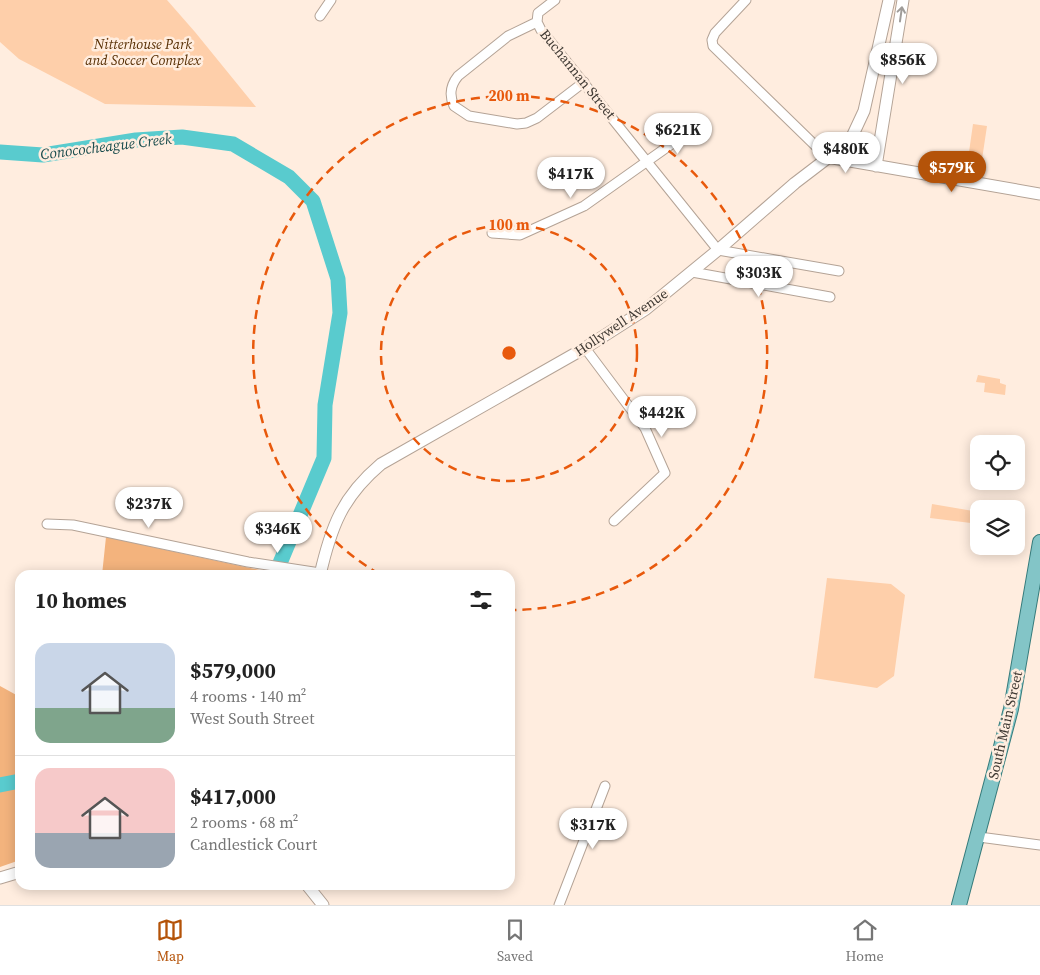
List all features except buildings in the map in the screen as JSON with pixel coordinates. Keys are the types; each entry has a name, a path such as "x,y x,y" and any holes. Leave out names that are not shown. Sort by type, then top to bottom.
{"main road":[{"name":"South Main Street","path":"959,905 979,836 1012,702 1027,608 1037,593 1040,542"}],"street":[{"path":"320,16 331,0"},
{"path":"555,0 538,18 508,36 458,76 452,83 450,92 454,106 469,116 517,124 536,118 584,82"},
{"path":"746,0 715,33 712,40 713,46 828,157 1040,194"},
{"name":"Hollywell Avenue","path":"321,570 331,532 347,499 362,480 381,464 585,348 646,309 828,157 850,141 864,111 889,0"},
{"path":"876,166 903,0"},
{"name":"Buchannan Street","path":"538,18 584,82 718,250"},
{"path":"492,233 520,235 584,206 694,128"},
{"path":"718,250 839,271"},
{"path":"692,272 830,297"},
{"path":"585,348 645,428 665,473 614,521"},
{"path":"47,524 73,525 248,562 305,570"},
{"path":"559,905 605,786"},
{"path":"979,836 1040,845"},
{"path":"0,878 15,874"},
{"path":"312,890 322,905"}],"green space":[{"name":"Nitterhouse Park and Soccer Complex","path":"0,0 167,0 256,107 105,104 19,59 0,42"},
{"path":"973,124 987,126 981,166 976,165 976,153 969,152"},
{"path":"978,375 1000,379 1000,383 1006,385 1005,395 984,392 985,383 976,382"},
{"path":"932,504 970,510 970,523 930,518"},
{"path":"827,578 891,584 905,595 894,676 877,688 814,678"}],"shaded area":[{"path":"106,537 259,570 103,570"},
{"path":"0,686 15,694 15,862 0,867"}],"waterway":[{"name":"Conococheague Creek","path":"0,152 43,155 136,140 182,137 233,144 289,177 313,201 338,279 340,313 325,405 324,458 277,570"},
{"name":"Conococheague Creek","path":"0,785 15,782"}]}
